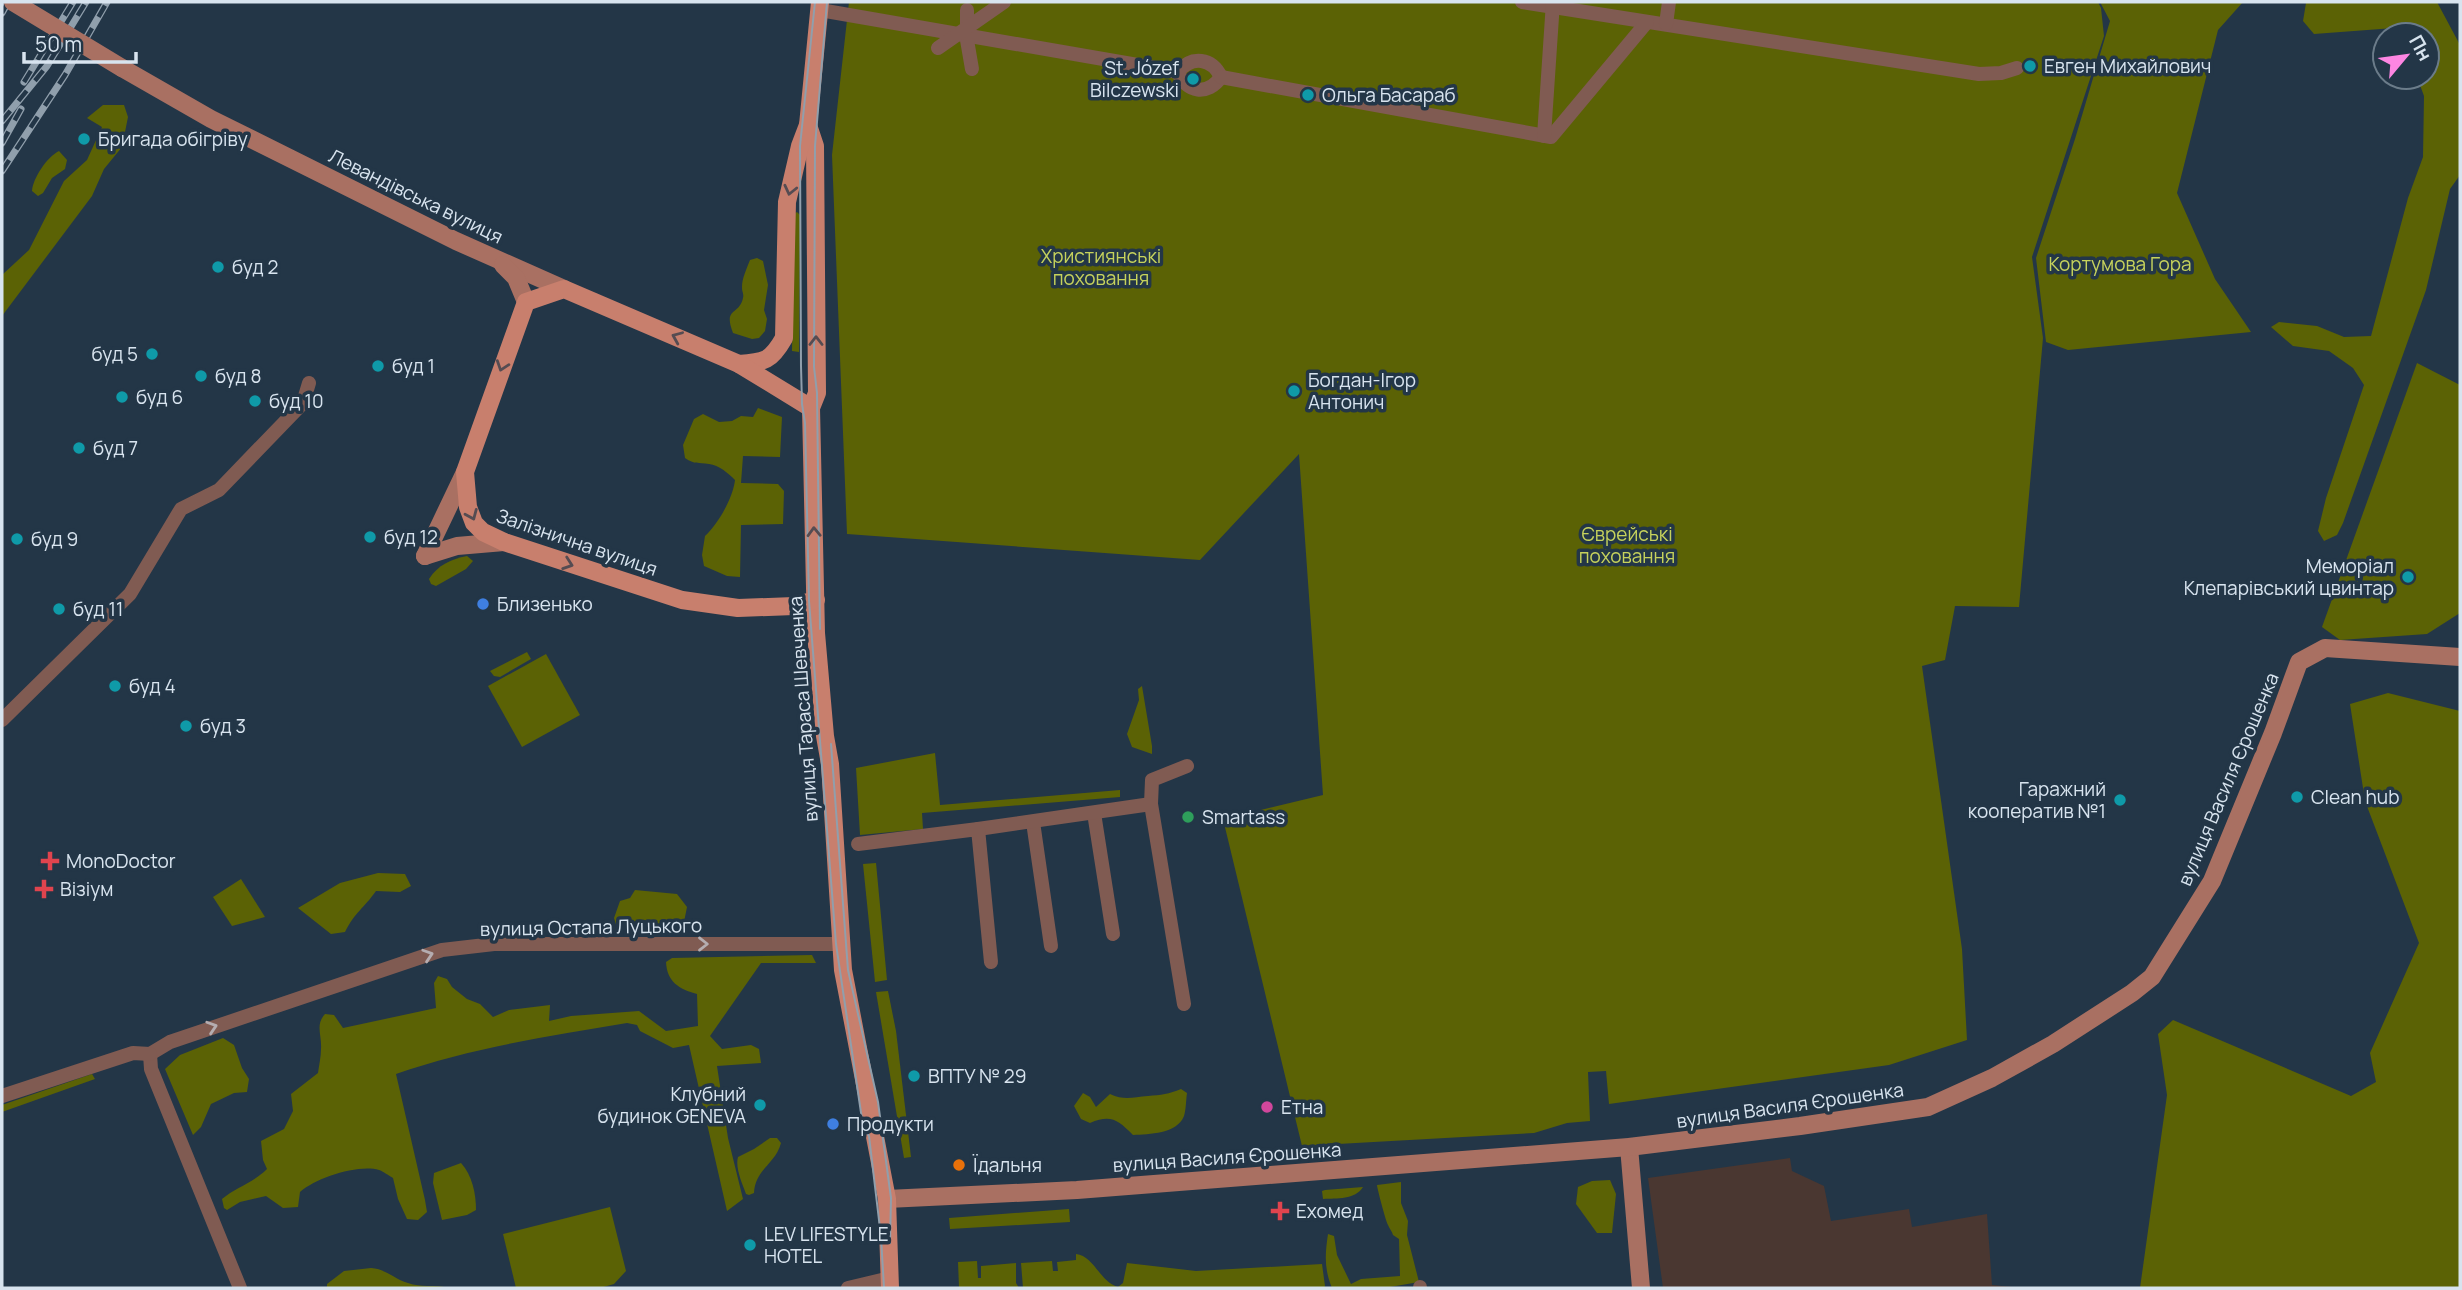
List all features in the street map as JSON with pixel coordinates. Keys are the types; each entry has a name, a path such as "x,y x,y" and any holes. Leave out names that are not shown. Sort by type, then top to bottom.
{"main road":[{"name":"Левандівська вулиця","path":"13,2 211,119 501,262 740,364 811,408"},
{"name":"вулиця Тараса Шевченка","path":"740,364 762,362 775,354 784,338 787,202 800,146 808,125 820,6"},
{"name":"вулиця Тараса Шевченка","path":"808,125 815,146 817,393 811,408 816,600 825,736 830,764 846,989 887,1199 890,1283"},
{"path":"501,262 516,278 526,302 564,289"},
{"name":"Залізнична вулиця","path":"526,302 465,472 468,507 474,523 483,532 504,542 682,600 738,608 794,606 816,600"},
{"path":"465,472 425,556 457,546 504,542"},
{"name":"вулиця Василя Єрошенка","path":"887,1199 1065,1191 1629,1147 1928,1107 1992,1078 2053,1044 2152,977 2212,881 2299,662 2325,648 2460,657"},
{"path":"1629,1147 1640,1288"}],"street":[{"path":"938,48 1004,2"},
{"path":"1522,2 1553,4 1647,22 1979,74 2001,73 2017,68"},
{"path":"1666,24 1669,2"},
{"path":"1544,136 1553,4"},
{"path":"820,6 1178,72 1185,84 1198,90 1211,87 1221,77"},
{"path":"967,10 963,33 972,69"},
{"path":"945,20 963,33"},
{"path":"1178,72 1188,62 1201,60 1214,66 1221,77 1551,137 1647,22"},
{"path":"2,720 130,594 181,509 219,490 303,403 309,383"},
{"path":"1184,1004 1151,804 1152,780 1187,766"},
{"path":"858,844 1151,804"},
{"path":"1094,813 1113,934"},
{"path":"1033,822 1051,946"},
{"path":"978,829 991,962"},
{"name":"вулиця Остапа Луцького","path":"2,1096 133,1053 150,1054 170,1042 442,950 494,944 841,944"},
{"path":"150,1054 151,1069 240,1288"},
{"path":"848,1288 890,1283"}],"shaded area":[{"path":"1790,1158 1792,1171 1824,1186 1831,1221 1909,1209 1912,1227 1987,1214 1992,1285 2022,1288 1663,1288 1648,1178"}],"green space":[{"name":"Єврейські поховання","path":"849,2 2098,2 2104,36 2032,257 2043,338 2019,607 1955,606 1945,660 1922,666 1962,949 1967,1040 1889,1065 1609,1104 1606,1071 1588,1072 1590,1121 1567,1123 1534,1133 1302,1146 1223,819 1323,795 1299,454 1200,560 847,534 832,155"},
{"name":"Кортумова Гора","path":"2100,2 2243,2 2218,30 2177,193 2215,279 2251,332 2068,350 2046,342 2036,258 2110,21"},
{"path":"2437,2 2460,45 2460,175 2450,189 2426,290 2343,523 2337,535 2324,541 2318,531 2326,498 2364,385 2353,368 2329,351 2293,346 2271,327 2279,322 2317,326 2344,337 2371,336 2408,198 2423,157 2422,91 2441,91 2441,21 2371,21 2371,30 2314,34 2303,21 2306,3"},
{"path":"103,105 124,105 128,117 122,147 104,169 92,196 2,316 2,275 29,250 64,181 87,160 102,127 87,118"},
{"path":"59,151 67,160 65,169 52,178 43,193 38,196 32,191 35,180 45,163"},
{"path":"797,212 800,215 799,352 792,351 794,214"},
{"path":"757,258 763,261 768,285 764,310 767,319 765,331 759,338 752,339 733,333 730,319 741,304 743,280 750,260"},
{"path":"2417,363 2460,385 2460,613 2427,634 2340,640 2322,627"},
{"path":"758,408 782,417 780,457 743,456 741,483 778,484 784,491 783,524 741,525 740,577 727,576 704,566 702,555 705,536 724,510 735,480 716,466 685,458 683,445 694,419 703,414 719,422 732,421 741,416 753,417"},
{"path":"467,556 473,561 466,569 436,586 431,584 429,579 441,566"},
{"path":"527,652 531,659 500,677 494,676 490,671"},
{"path":"546,654 580,715 522,747 488,686"},
{"path":"1142,686 1152,754 1132,747 1127,734 1139,700 1138,689"},
{"path":"2388,693 2460,711 2460,1288 2140,1288 2167,1095 2158,1034 2173,1020 2351,1096 2376,1082 2370,1053 2419,943 2365,801 2350,704"},
{"path":"935,753 940,805 1120,790 1120,797 922,813 923,829 860,835 856,768"},
{"path":"876,863 887,980 875,982 863,864"},
{"path":"378,873 405,874 411,886 400,892 376,891 345,932 331,934 298,908 340,883"},
{"path":"241,879 265,917 232,926 213,897"},
{"path":"635,890 677,894 687,907 683,927 674,934 618,931 614,918 620,901 630,898"},
{"path":"812,955 816,963 761,963 710,1036 722,1049 751,1045 759,1049 761,1063 717,1066 728,1138 743,1199 727,1211 689,1045 673,1048 640,1031 637,1025 627,1023 481,1050 396,1074 427,1212 418,1220 407,1219 393,1178 381,1171 370,1169 349,1171 316,1182 300,1192 298,1207 283,1208 266,1196 240,1202 227,1210 224,1208 222,1199 267,1169 261,1141 284,1129 293,1111 291,1094 318,1073 321,1052 320,1026 325,1014 334,1015 343,1028 436,1008 434,983 438,976 447,979 452,987 467,999 480,1004 493,1017 509,1010 550,1005 549,1021 571,1016 639,1011 666,1031 698,1026 697,994 685,990 672,980 666,962 672,958"},
{"path":"888,991 896,1031 911,1157 904,1158 876,992"},
{"path":"223,1038 234,1045 249,1079 247,1092 234,1093 211,1104 201,1127 193,1135 165,1069 180,1055"},
{"path":"92,1074 95,1079 2,1112 2,1105"},
{"path":"1181,1089 1187,1093 1185,1114 1180,1122 1169,1130 1154,1133 1133,1135 1118,1122 1109,1119 1090,1123 1081,1119 1074,1106 1083,1093 1090,1097 1096,1107 1110,1094 1129,1098 1165,1094"},
{"path":"770,1138 777,1138 781,1143 778,1150 761,1172 754,1193 746,1194 738,1171 738,1157"},
{"path":"461,1163 473,1185 476,1210 467,1215 442,1220 433,1183 434,1173"},
{"path":"1610,1180 1616,1194 1612,1233 1597,1233 1576,1204 1578,1187 1592,1181"},
{"path":"1401,1182 1401,1203 1408,1221 1407,1235 1419,1282 1384,1288 1332,1288 1326,1261 1328,1234 1334,1236 1337,1255 1351,1284 1361,1279 1400,1276 1399,1239 1393,1235 1387,1223 1377,1185"},
{"path":"1363,1187 1351,1196 1323,1199 1322,1191 1325,1190"},
{"path":"610,1207 626,1271 614,1284 600,1288 516,1288 503,1234"},
{"path":"1069,1209 1070,1222 950,1229 949,1218"},
{"path":"1076,1254 1088,1259 1106,1280 1118,1287 1123,1283 1127,1263 1196,1271 1322,1264 1325,1286 1023,1288 1021,1263 1052,1261 1053,1271 1058,1271 1057,1262 1076,1260"},
{"path":"977,1261 978,1278 981,1278 981,1266 1016,1263 1016,1283 1019,1288 959,1287 958,1262"},
{"path":"371,1268 413,1284 448,1288 327,1288 327,1284 344,1271"}],"tram line":[{"path":"815,2 800,146 801,366 809,601 836,944 863,1126 869,1136 884,1288"},
{"path":"820,629 817,393 814,367 815,146 827,2"},
{"path":"831,744 848,970 878,1102 891,1198 890,1243"}],"railway":[{"path":"2,13 8,2"},
{"path":"24,82 73,2"},
{"path":"2,121 47,66 86,2"},
{"path":"2,171 65,75 107,2"},
{"path":"2,143 21,109"}],"place":[{"name":"Евген Михайлович","path":"2030,66"},
{"name":"St. Józef Bilczewski","path":"1193,79"},
{"name":"Ольга Басараб","path":"1308,95"},
{"name":"Бригада обігріву","path":"84,139"},
{"name":"буд 2","path":"218,267"},
{"name":"буд 5","path":"152,354"},
{"name":"буд 1","path":"378,366"},
{"name":"буд 8","path":"201,376"},
{"name":"Богдан-Ігор Антонич","path":"1294,391"},
{"name":"буд 6","path":"122,397"},
{"name":"буд 10","path":"255,401"},
{"name":"буд 7","path":"79,448"},
{"name":"буд 12","path":"370,537"},
{"name":"буд 9","path":"17,539"},
{"name":"Меморіал Клепарівський цвинтар","path":"2408,577"},
{"name":"Близенько","path":"483,604"},
{"name":"буд 11","path":"59,609"},
{"name":"буд 4","path":"115,686"},
{"name":"буд 3","path":"186,726"},
{"name":"Clean hub","path":"2297,797"},
{"name":"Гаражний кооператив №1","path":"2120,800"},
{"name":"Smartass","path":"1188,817"},
{"name":"MonoDoctor","path":"50,861"},
{"name":"Візіум","path":"44,889"},
{"name":"ВПТУ № 29","path":"914,1076"},
{"name":"Клубний будинок GENEVA","path":"760,1105"},
{"name":"Етна","path":"1267,1107"},
{"name":"Продукти","path":"833,1124"},
{"name":"Їдальня","path":"959,1165"},
{"name":"Ехомед","path":"1280,1211"},
{"name":"LEV LIFESTYLE HOTEL","path":"750,1245"}],"park label":[{"name":"Християнські поховання","path":"1101,267"}]}
